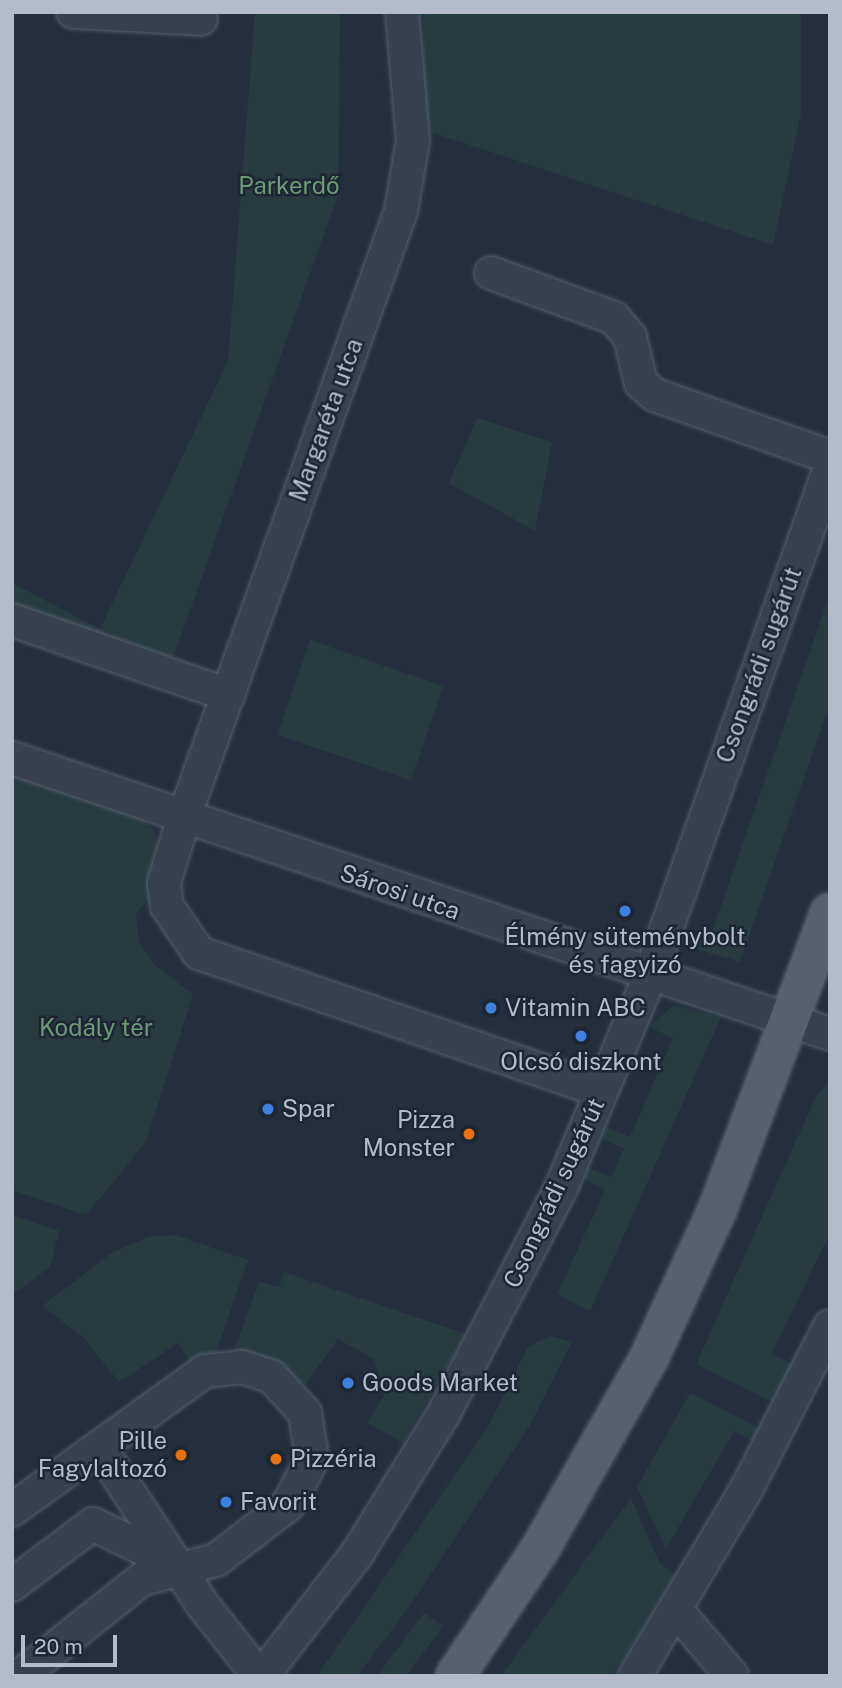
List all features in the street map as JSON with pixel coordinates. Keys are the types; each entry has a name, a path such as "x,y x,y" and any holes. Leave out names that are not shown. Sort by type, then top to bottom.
{"main road":[{"path":"455,1676 540,1549 649,1359 718,1208 830,912"}],"street":[{"path":"73,12 201,19"},
{"name":"Margaréta utca","path":"402,12 413,140 401,211 184,817 164,883 174,925 199,953 601,1091"},
{"path":"491,273 614,318 629,337 641,383 655,395 830,457"},
{"name":"Csongrádi sugárút","path":"261,1676 357,1554 444,1413 562,1186 649,978 830,468"},
{"path":"12,620 228,695"},
{"name":"Sárosi utca","path":"12,758 649,978 790,1019 830,1034"},
{"path":"635,1676 677,1611 830,1326"},
{"path":"12,1510 188,1379 220,1367 271,1377 305,1413 312,1459 288,1505 216,1560 180,1567 142,1579 20,1676"},
{"path":"99,1447 180,1567 261,1676"},
{"path":"12,1585 93,1524 180,1567"},
{"path":"677,1611 732,1676"}],"green space":[{"name":"Parkerdő","path":"255,12 340,12 338,195 173,658 12,605 12,583 100,629 228,361"},
{"path":"423,12 801,12 801,114 773,245 424,130"},
{"path":"477,418 552,442 535,531 449,483"},
{"path":"830,594 830,703 740,962 683,945 685,932 709,940"},
{"path":"310,640 443,686 411,780 277,735"},
{"name":"Kodály tér","path":"12,771 136,814 155,831 161,865 157,888 136,914 139,942 155,965 193,994 146,1142 86,1215 12,1190"},
{"path":"674,1005 721,1017 590,1311 557,1294 605,1190 584,1179 589,1168 611,1177 624,1149 602,1139 607,1127 630,1137 673,1038 649,1027"},
{"path":"830,1082 830,1233 772,1354 793,1364 775,1403 696,1364 817,1094"},
{"path":"12,1215 59,1231 50,1267 12,1295"},
{"path":"175,1235 248,1260 214,1359 192,1365 178,1343 119,1382 83,1337 42,1306 113,1252 148,1237"},
{"path":"284,1272 466,1334 403,1443 367,1423 384,1396 374,1359 338,1339 305,1385 285,1369 233,1353 259,1282 279,1287"},
{"path":"550,1336 572,1342 529,1427 409,1607 357,1676 317,1676 487,1428 528,1347"},
{"path":"690,1393 761,1429 754,1442 734,1431 666,1549 637,1487"},
{"path":"631,1498 659,1562 675,1575 611,1676 501,1676"},
{"path":"424,1613 443,1626 406,1676 377,1676"}],"place":[{"name":"Élmény süteménybolt és fagyizó","path":"625,911"},
{"name":"Vitamin ABC","path":"491,1008"},
{"name":"Olcsó diszkont","path":"581,1036"},
{"name":"Spar","path":"268,1109"},
{"name":"Pizza Monster","path":"469,1134"},
{"name":"Goods Market","path":"348,1383"},
{"name":"Pille Fagylaltozó","path":"181,1455"},
{"name":"Pizzéria","path":"276,1459"},
{"name":"Favorit","path":"226,1502"}]}
